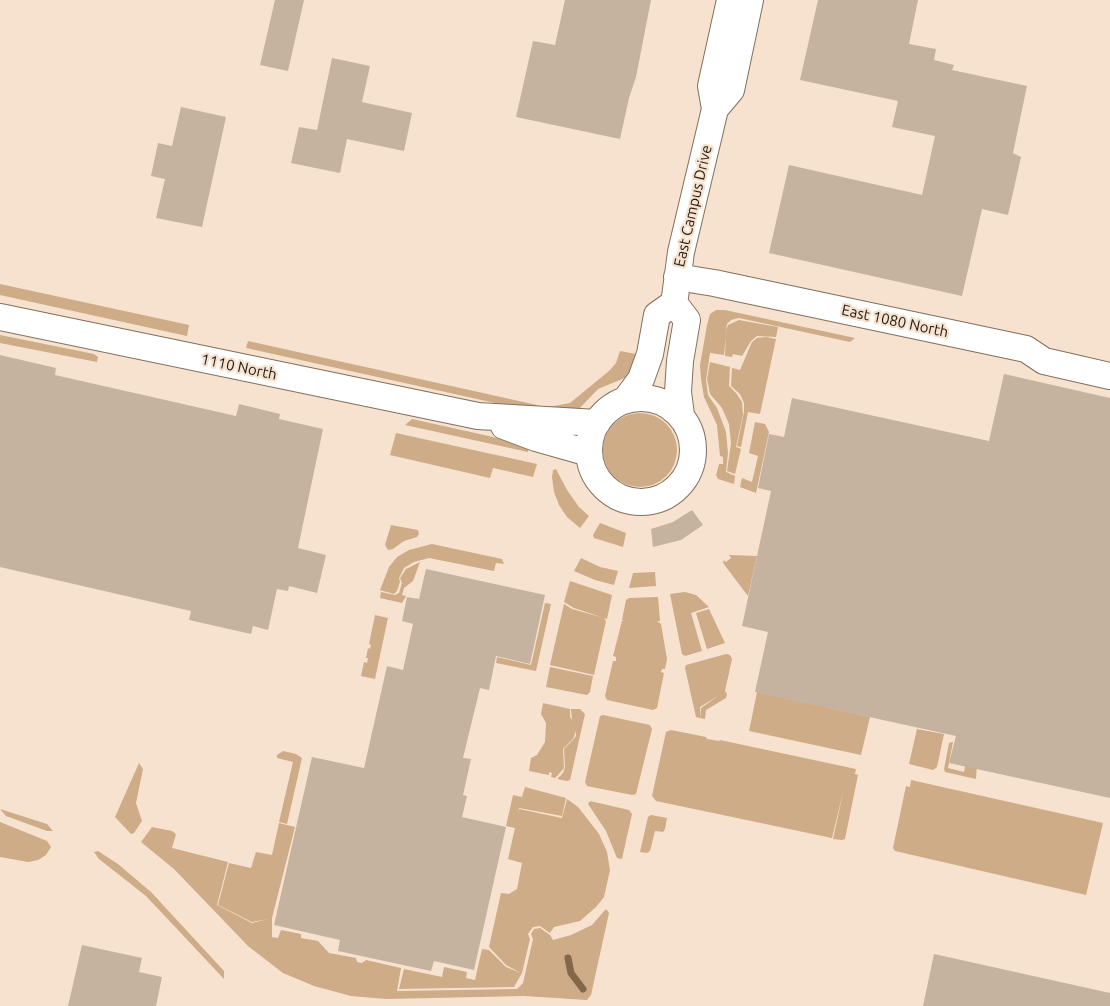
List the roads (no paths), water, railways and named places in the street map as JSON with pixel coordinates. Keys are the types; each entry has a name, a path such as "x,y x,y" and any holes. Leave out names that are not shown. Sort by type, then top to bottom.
{"street":[{"name":"East Campus Drive","path":"674,303 681,252 715,109 711,86 730,0"},
{"name":"East Campus Drive","path":"715,109 731,90 750,0"},
{"name":"East 1080 North","path":"677,277 726,285 1026,349 1044,361 1110,376"},
{"path":"674,303 687,320 680,361 678,392 681,415 693,440 693,457 688,473 678,487 665,497 648,502 631,502 601,485 592,470 589,453 590,438 597,423 606,412 627,398 641,379 650,354 657,315 674,303"},
{"name":"1110 North","path":"0,317 478,416"},
{"path":"627,398 663,402 681,415"},
{"path":"478,416 597,423"},
{"path":"478,416 536,438 589,453"}],"waterway":[{"path":"568,958 571,973 583,989"}]}
